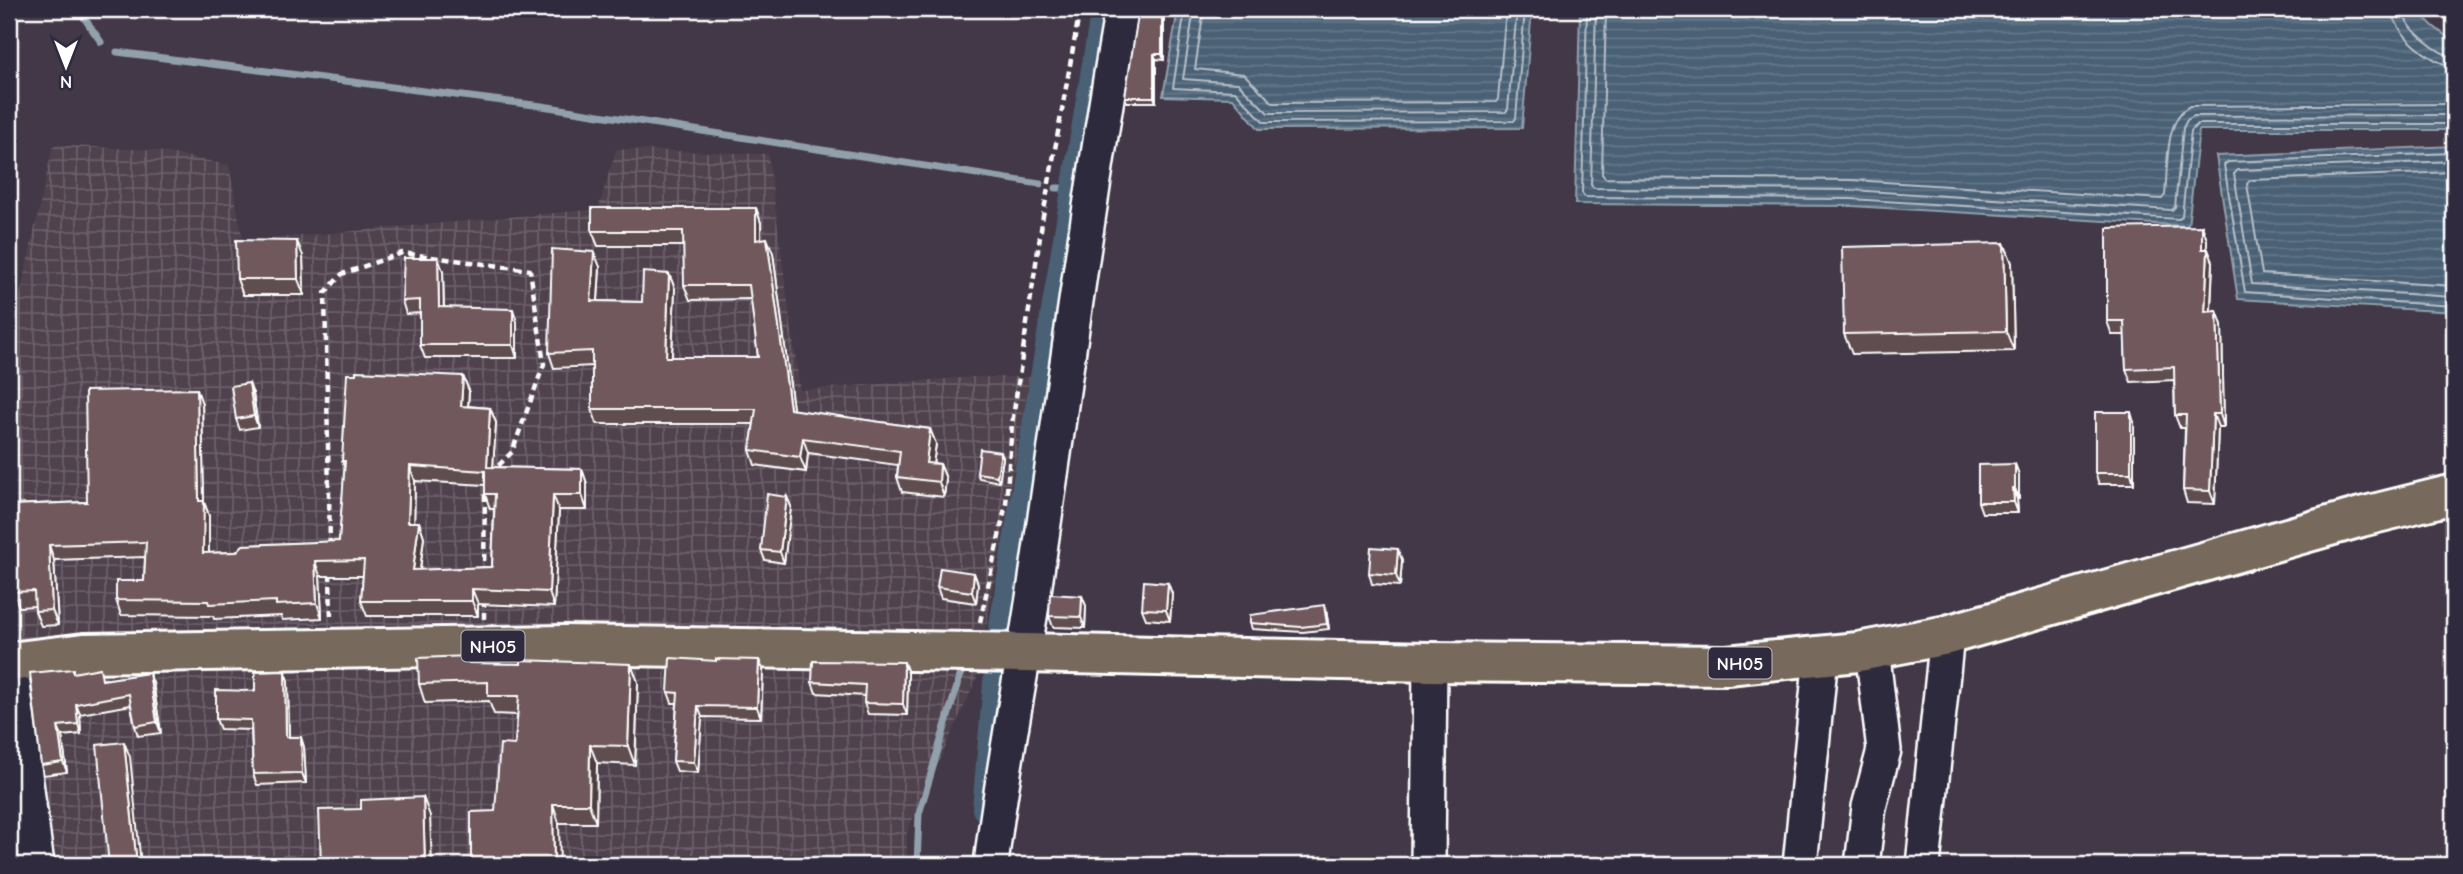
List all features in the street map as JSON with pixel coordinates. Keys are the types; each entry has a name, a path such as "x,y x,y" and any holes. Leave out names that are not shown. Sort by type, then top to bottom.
{"main road":[{"name":"NH05","path":"10,662 84,653 565,645 1430,662 1727,665 1821,656 1947,635 2348,521 2454,494"}],"street":[{"path":"991,865 997,816 994,652 1103,116 1122,9"},
{"path":"1923,865 1947,635"},
{"path":"1862,865 1869,807 1884,750 1872,649"},
{"path":"1800,865 1821,656"},
{"path":"10,662 37,865"},
{"path":"1428,865 1430,662"}],"path":[{"path":"994,652 979,627 1006,504 1012,424 1041,230 1080,9"},
{"path":"330,553 325,293 342,274 402,253 530,270 544,364 512,452 485,479 484,577"},
{"path":"330,567 331,649"},
{"path":"484,591 484,647"}],"shaded area":[{"path":"53,145 153,150 229,165 243,241 598,209 616,149 768,154 800,390 972,377 1030,377 977,678 907,832 907,865 50,865 9,652 9,345"}],"water":[{"path":"1178,9 1532,9 1522,128 1259,129 1233,98 1163,96"},
{"path":"1580,9 2416,9 2454,42 2454,130 2199,130 2188,226 1851,206 1575,204"},
{"path":"2454,146 2454,312 2238,299 2216,156"},
{"path":"9,817 16,817 21,865 9,865"}],"building":[{"path":"1139,9 1162,9 1162,54 1154,54 1154,97 1125,97"},
{"path":"592,208 756,208 756,240 767,238 790,409 930,429 926,463 940,464 939,482 897,477 900,451 803,438 800,457 750,450 756,409 592,409 592,351 549,353 552,249 594,252 591,301 642,302 643,272 669,274 666,357 758,357 749,285 684,285 683,231 592,231"},
{"path":"2202,226 2202,249 2208,249 2205,312 2217,311 2220,414 2213,414 2210,491 2183,490 2186,415 2175,415 2174,367 2126,369 2124,321 2107,321 2107,228"},
{"path":"236,240 297,241 298,279 237,279"},
{"path":"2004,243 2006,331 1844,334 1842,247"},
{"path":"404,258 438,258 439,307 513,309 513,345 420,345 420,300 402,301"},
{"path":"356,371 463,376 461,406 490,408 487,467 582,469 582,495 553,495 549,592 472,589 472,601 361,601 364,560 315,561 317,603 276,605 276,601 209,604 208,601 116,600 116,581 144,581 146,542 49,545 52,610 35,611 34,591 13,592 11,505 87,502 85,391 197,389 199,501 204,501 203,553 236,552 243,545 339,541 345,461 342,461 347,374 356,374","holes":["410,466 485,471 485,494 495,494 492,567 413,570 419,522 408,522"]},
{"path":"249,383 254,416 236,419 231,386"},
{"path":"2095,412 2131,412 2131,473 2095,473"},
{"path":"980,449 1001,452 997,476 977,473"},
{"path":"2015,464 2014,502 1978,502 1978,465"},
{"path":"767,494 787,497 780,552 761,550"},
{"path":"1371,547 1398,549 1396,575 1369,573"},
{"path":"940,568 974,573 972,592 937,587"},
{"path":"1144,581 1168,583 1166,610 1142,609"},
{"path":"1050,594 1082,596 1081,617 1049,616"},
{"path":"1324,605 1327,624 1301,627 1250,623 1250,615"},
{"path":"469,656 469,663 521,664 521,660 631,664 628,746 590,745 589,804 553,804 554,865 471,865 471,812 495,811 500,744 515,745 519,696 488,696 488,682 419,684 418,658"},
{"path":"670,658 759,660 757,707 698,706 694,762 673,761 678,693 668,692"},
{"path":"813,661 904,662 903,704 864,703 865,685 812,682"},
{"path":"100,668 102,680 149,673 157,722 135,726 129,694 76,704 78,724 58,726 63,762 41,765 30,673 73,669 73,673"},
{"path":"285,671 286,737 301,737 302,773 253,774 251,720 216,719 216,690 255,691 255,672"},
{"path":"124,742 137,865 109,865 97,745"},
{"path":"423,797 425,865 321,865 319,810 361,809 361,800"}],"waterway":[{"path":"78,9 101,42"},
{"path":"984,809 999,637 1103,9"},
{"path":"117,52 542,106 1040,184"},
{"path":"1056,188 1074,188"},
{"path":"917,865 919,814 964,663"}]}
